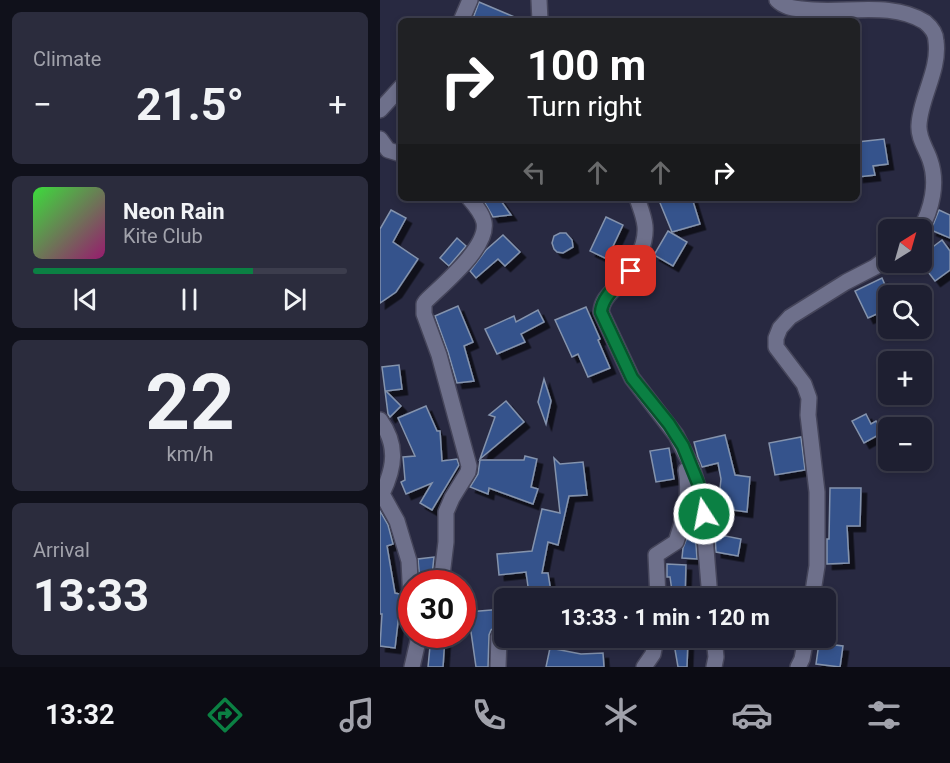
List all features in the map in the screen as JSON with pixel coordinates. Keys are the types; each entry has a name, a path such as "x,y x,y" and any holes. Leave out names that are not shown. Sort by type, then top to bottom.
{"street":[{"path":"462,18 470,0"},
{"path":"539,0 540,18"},
{"path":"777,0 788,7 809,10 892,7 915,14 932,29 936,40 936,57 919,125 934,181 930,206 925,219"},
{"path":"380,110 398,90"},
{"path":"380,139 388,150 398,153"},
{"path":"443,570 446,512 469,466 424,308 426,301 472,255 480,243 485,229 484,220 471,201"},
{"path":"638,201 645,228 638,258 631,271 605,297 601,304 601,312 632,378 669,424 683,446 692,467 702,500 709,588"},
{"path":"814,588 817,566 817,492 808,415 809,398 804,384 776,346 776,338 780,328 790,317 878,265"},
{"path":"380,420 390,436 393,448 392,467 382,494 397,521 409,570"},
{"path":"658,588 656,555 676,542 687,505 688,489 683,446"},
{"path":"412,667 416,648"},
{"path":"497,667 498,648"},
{"path":"644,667 653,654 654,648"},
{"path":"714,667 715,648"},
{"path":"798,667 804,648"}],"building":[{"path":"479,2 517,18 473,18"},
{"path":"884,139 888,164 873,166 875,175 860,177 860,142"},
{"path":"484,201 501,201 511,215 493,217"},
{"path":"659,201 693,201 700,224 672,232"},
{"path":"391,210 406,218 393,242 418,259 396,292 380,303 380,229"},
{"path":"939,210 950,215 950,238 932,230"},
{"path":"606,217 623,225 607,259 590,251"},
{"path":"668,231 687,242 673,266 654,255"},
{"path":"566,233 572,240 573,247 563,253 557,252 552,243 554,236"},
{"path":"503,235 520,252 505,266 498,259 476,278 470,271 486,250"},
{"path":"457,238 466,246 449,266 440,258"},
{"path":"942,240 950,251 950,270 935,281 929,273 932,273 932,248"},
{"path":"882,278 885,285 878,285 878,314 868,318 855,291"},
{"path":"458,306 473,342 464,346 474,381 457,383 435,316"},
{"path":"586,307 610,368 588,377 578,354 572,357 555,320"},
{"path":"538,310 544,322 521,334 525,342 497,354 485,329 514,316 516,322"},
{"path":"399,365 402,389 386,391 401,406 390,417 382,367"},
{"path":"544,379 551,401 546,424 538,402"},
{"path":"506,401 524,422 480,459 495,417 489,415"},
{"path":"426,406 437,431 440,431 442,461 457,459 459,465 432,510 420,503 432,483 406,494 401,482 405,480 403,457 415,456 398,418"},
{"path":"866,414 871,424 876,421 878,435 864,443 852,421"},
{"path":"725,435 735,475 750,477 747,512 718,508 721,479 718,463 702,467 698,457 694,442"},
{"path":"801,437 805,470 775,475 769,443"},
{"path":"669,448 674,479 656,482 650,451"},
{"path":"525,456 537,459 531,487 538,489 533,504 489,488 488,494 470,487 478,474 480,460 524,460"},
{"path":"554,458 560,464 583,462 587,495 569,496 558,545 548,542 542,573 548,573 550,588 528,588 526,572 499,575 497,554 532,551 542,509 560,513"},
{"path":"830,488 861,488 860,526 847,526 849,563 827,564"},
{"path":"380,511 388,525 393,544 387,546 395,593 398,594 395,648 380,646 382,614 380,614"},
{"path":"690,530 695,530 697,559 682,558"},
{"path":"715,534 741,539 738,556 716,552"},
{"path":"434,557 433,570 419,570 418,559"},
{"path":"667,564 686,565 685,588 672,588 670,577 667,577"},
{"path":"494,610 494,628 489,635 488,667 476,667 473,648 476,648 476,611"},
{"path":"843,646 840,667 816,664 818,648"},
{"path":"430,648 444,648 443,667 428,667"},
{"path":"550,648 581,654 603,653 604,667 546,667"},
{"path":"675,648 688,648 687,667 678,667"}],"route":[{"path":"631,271 605,297 601,304 601,312 632,378 669,424 683,446 698,483 704,514"}]}
